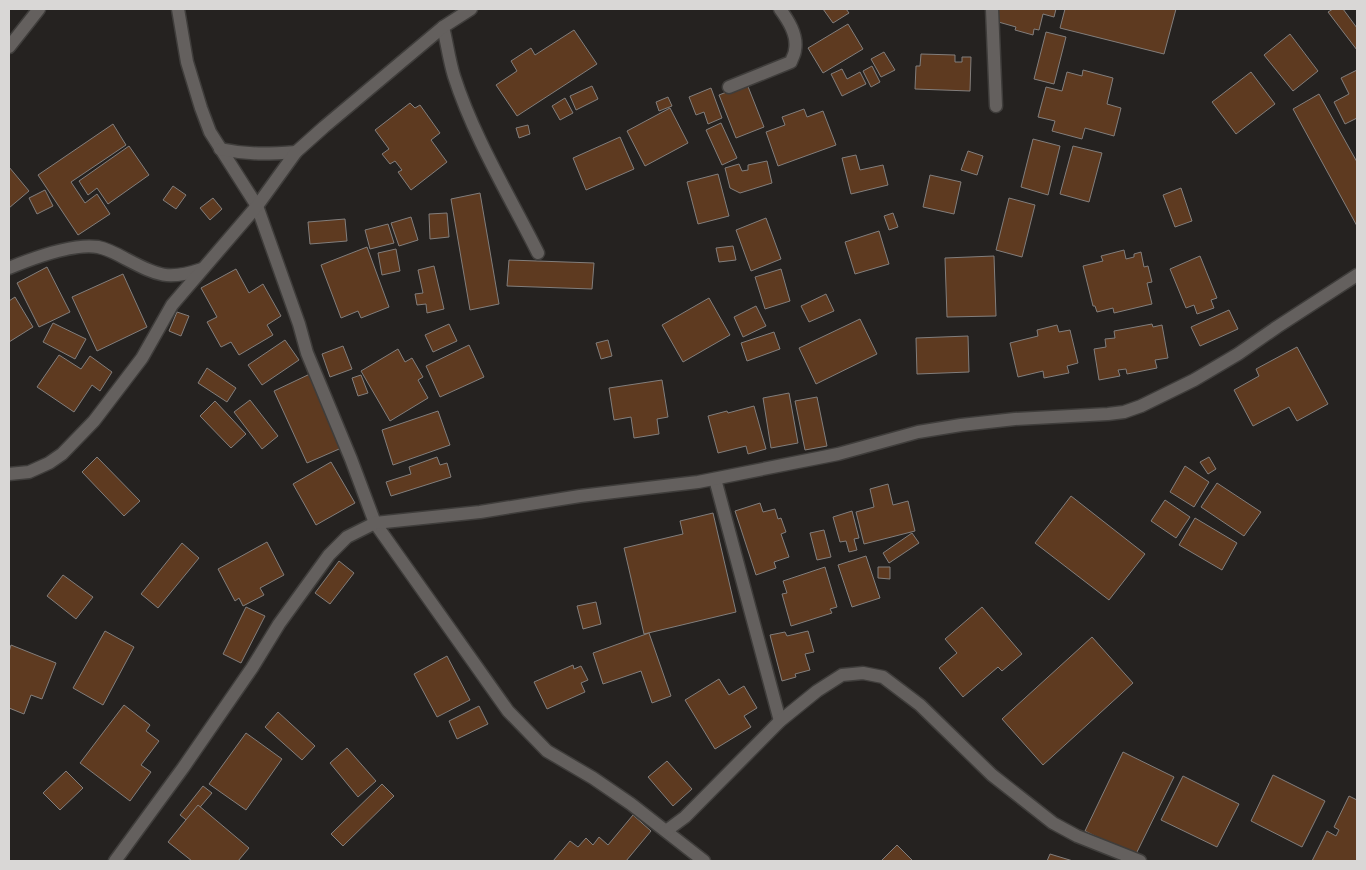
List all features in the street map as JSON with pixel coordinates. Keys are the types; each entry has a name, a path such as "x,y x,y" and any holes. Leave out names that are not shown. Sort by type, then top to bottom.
{"street":[{"path":"9,47 39,9"},
{"path":"178,9 187,62 200,108 210,132 257,206 296,315 307,353 351,458 376,524 508,710 547,751 593,778 631,804 704,861"},
{"path":"9,474 29,472 49,463 62,454 94,421 142,358 172,305 257,206 296,152 443,27 471,9"},
{"path":"729,87 791,62 796,50 794,37 788,20 780,9"},
{"path":"992,9 996,106"},
{"path":"443,27 454,75 472,121 495,170 510,195 538,252"},
{"path":"220,149 245,154 267,155 296,152"},
{"path":"9,268 40,255 78,248 96,247 110,250 151,272 164,276 187,274 202,269"},
{"path":"114,861 184,768 252,668 279,624 329,555 347,537 376,524 480,512 580,496 715,479 838,454 918,432 961,425 1015,419 1124,412 1150,402 1223,363 1357,275"},
{"path":"715,479 780,721"},
{"path":"666,832 684,817 780,721 817,691 842,675 863,673 883,677 920,706 992,775 1053,823 1077,836 1140,861"}],"building":[{"path":"823,9 846,9 849,13 833,23"},
{"path":"998,9 1056,9 1054,17 1043,14 1039,30 1034,29 1033,35 1015,30 1016,27 995,21"},
{"path":"1065,9 1176,9 1164,54 1060,28"},
{"path":"1333,9 1343,9 1357,28 1357,50 1328,12"},
{"path":"848,24 863,49 823,73 808,48"},
{"path":"574,30 597,64 517,116 496,85 517,71 511,61 531,48 535,55"},
{"path":"1046,32 1066,37 1054,84 1034,79"},
{"path":"1290,34 1318,71 1293,91 1264,55"},
{"path":"884,52 895,70 881,77 871,59"},
{"path":"921,54 955,55 955,62 962,62 962,57 971,57 970,91 915,89 916,66 920,66"},
{"path":"872,66 880,82 871,87 863,71"},
{"path":"842,69 847,79 860,72 866,84 842,96 831,74"},
{"path":"1083,70 1113,78 1107,104 1121,108 1114,136 1085,128 1082,139 1052,131 1055,121 1038,117 1046,87 1062,91 1067,72 1082,76"},
{"path":"1357,70 1357,118 1345,124 1334,102 1349,94 1341,78"},
{"path":"1251,72 1275,104 1236,134 1212,102"},
{"path":"747,84 764,127 736,138 719,95"},
{"path":"592,86 598,99 576,110 570,96"},
{"path":"711,88 722,118 708,124 704,112 696,115 689,97"},
{"path":"1319,94 1357,162 1357,226 1293,109"},
{"path":"668,97 672,106 659,111 656,102"},
{"path":"565,98 573,113 560,120 552,106"},
{"path":"410,103 415,108 420,105 440,133 431,140 447,162 411,190 398,172 402,170 395,161 390,164 382,154 389,149 375,130"},
{"path":"670,108 688,143 645,166 627,131"},
{"path":"804,109 807,117 823,111 836,145 778,166 766,132 785,125 782,117"},
{"path":"721,123 737,158 722,165 706,130"},
{"path":"113,124 126,145 71,182 85,203 97,194 110,214 78,235 38,175"},
{"path":"528,125 530,134 519,138 516,128"},
{"path":"620,137 634,169 586,190 573,158"},
{"path":"1033,139 1060,146 1048,195 1021,187"},
{"path":"129,146 149,175 108,204 97,188 88,195 79,181"},
{"path":"1073,146 1102,153 1089,202 1060,194"},
{"path":"968,151 983,156 977,175 961,170"},
{"path":"856,155 860,170 883,165 888,185 851,194 842,158"},
{"path":"767,161 772,183 740,193 730,188 725,168 739,164 742,171 748,170 748,165"},
{"path":"9,167 29,191 9,208"},
{"path":"718,174 729,216 698,224 687,182"},
{"path":"930,175 961,182 954,214 923,207"},
{"path":"173,186 186,195 176,209 163,200"},
{"path":"1181,188 1192,221 1175,227 1163,195"},
{"path":"45,190 53,206 37,214 29,198"},
{"path":"480,193 499,304 470,310 451,199"},
{"path":"213,198 222,209 210,220 200,208"},
{"path":"1009,198 1035,205 1022,257 996,250"},
{"path":"447,213 449,237 430,239 429,214"},
{"path":"893,213 898,227 889,230 884,216"},
{"path":"411,217 418,240 399,246 391,223"},
{"path":"766,218 781,259 751,271 736,230"},
{"path":"345,219 347,241 310,244 308,222"},
{"path":"388,224 394,243 370,249 365,230"},
{"path":"879,231 889,264 855,274 845,242"},
{"path":"733,246 736,260 719,262 716,248"},
{"path":"367,247 389,307 361,318 358,311 341,318 321,265"},
{"path":"396,249 400,271 382,275 378,253"},
{"path":"1124,250 1126,259 1134,257 1134,254 1141,252 1144,267 1148,266 1152,282 1147,283 1152,304 1114,313 1113,308 1097,312 1095,306 1093,306 1083,266 1103,261 1101,256"},
{"path":"994,256 996,316 947,317 945,258"},
{"path":"1200,256 1217,298 1211,300 1214,308 1197,314 1194,305 1186,308 1170,269"},
{"path":"509,260 594,263 592,289 507,286"},
{"path":"434,266 444,309 427,313 426,304 417,305 415,294 423,293 418,270"},
{"path":"47,267 70,312 39,327 17,283"},
{"path":"236,269 249,293 263,284 281,316 267,325 273,335 239,355 231,342 221,347 207,322 217,317 201,288"},
{"path":"781,269 790,301 765,309 755,277"},
{"path":"123,274 147,327 97,351 72,297"},
{"path":"826,294 834,311 809,322 801,306"},
{"path":"15,297 33,327 9,342 9,301"},
{"path":"709,298 730,335 683,362 662,325"},
{"path":"756,306 766,326 743,337 734,317"},
{"path":"1229,310 1238,329 1200,346 1191,327"},
{"path":"177,312 189,316 181,336 169,331"},
{"path":"860,319 877,354 816,384 799,348"},
{"path":"53,323 86,339 75,359 43,342"},
{"path":"449,324 457,341 433,352 425,335"},
{"path":"1152,324 1153,327 1162,325 1168,358 1155,360 1157,368 1127,374 1126,369 1118,370 1120,376 1099,380 1094,349 1106,347 1105,339 1115,338 1114,331"},
{"path":"1057,325 1059,332 1070,330 1078,363 1067,366 1069,373 1044,378 1043,371 1018,377 1010,343 1038,336 1037,330"},
{"path":"774,332 780,349 747,361 741,343"},
{"path":"968,336 969,372 917,374 916,338"},
{"path":"285,340 299,360 262,385 248,365"},
{"path":"608,340 612,356 601,359 596,343"},
{"path":"469,345 484,377 440,397 426,366"},
{"path":"343,346 352,369 330,377 322,354"},
{"path":"1297,347 1328,404 1297,421 1289,407 1253,426 1234,390 1259,376 1256,369"},
{"path":"398,349 405,362 412,358 423,377 418,380 428,398 390,421 361,371"},
{"path":"59,355 81,369 90,356 112,372 100,391 92,385 74,412 37,387"},
{"path":"207,368 236,388 227,402 198,383"},
{"path":"312,373 346,446 307,463 274,391"},
{"path":"361,375 368,393 358,396 352,378"},
{"path":"662,380 668,417 657,419 659,434 634,438 631,417 614,420 609,388"},
{"path":"789,393 798,443 771,448 763,398"},
{"path":"817,397 827,446 805,450 795,401"},
{"path":"250,400 278,436 262,449 234,412"},
{"path":"215,401 246,434 231,448 200,416"},
{"path":"754,406 766,449 748,454 746,446 718,453 708,416"},
{"path":"438,411 450,445 393,465 382,430"},
{"path":"97,457 140,501 124,516 82,472"},
{"path":"437,457 440,465 447,463 451,477 391,496 386,482 411,474 409,467"},
{"path":"1209,457 1216,469 1208,474 1200,462"},
{"path":"331,462 355,503 316,525 293,484"},
{"path":"1185,466 1209,482 1194,507 1170,492"},
{"path":"1217,483 1261,512 1244,536 1201,507"},
{"path":"888,484 893,505 908,501 915,531 864,544 856,512 874,507 870,489"},
{"path":"1071,496 1145,554 1109,600 1035,543"},
{"path":"1165,500 1190,517 1176,538 1151,521"},
{"path":"760,503 763,512 775,509 778,519 781,518 786,532 781,534 789,557 774,562 776,568 756,575 735,511"},
{"path":"852,511 859,538 854,539 857,550 849,552 846,541 840,542 833,517"},
{"path":"713,513 736,612 644,634 624,548 683,534 680,521"},
{"path":"1195,518 1237,543 1222,570 1179,545"},
{"path":"824,530 831,557 817,560 810,533"},
{"path":"912,533 919,543 889,563 883,553"},
{"path":"267,542 284,575 260,588 264,595 243,606 239,598 235,601 218,569"},
{"path":"182,543 199,558 158,608 141,594"},
{"path":"866,556 880,598 852,607 838,565"},
{"path":"339,561 354,573 330,604 315,593"},
{"path":"825,567 837,607 830,609 832,613 791,626 782,594 787,593 783,581"},
{"path":"878,567 890,567 890,579 878,578"},
{"path":"63,575 93,597 76,619 47,596"},
{"path":"596,602 601,624 583,629 577,606"},
{"path":"246,607 265,616 241,663 223,654"},
{"path":"982,607 1022,654 1002,671 998,667 963,697 939,668 957,653 945,639"},
{"path":"105,631 134,647 103,705 73,688"},
{"path":"808,631 814,652 805,654 810,670 795,674 796,677 782,681 770,635 785,632 787,636"},
{"path":"649,633 671,696 652,703 641,671 603,684 593,653"},
{"path":"1092,637 1133,683 1043,765 1002,719"},
{"path":"11,645 56,663 42,699 31,695 24,714 9,708 9,652"},
{"path":"447,656 470,700 437,717 414,674"},
{"path":"573,665 574,669 581,666 588,680 581,683 585,692 547,709 534,682"},
{"path":"719,679 729,695 744,686 757,708 744,716 751,727 715,749 685,700"},
{"path":"124,705 150,725 146,731 159,741 141,765 151,772 130,801 80,763"},
{"path":"479,706 488,724 457,739 449,721"},
{"path":"278,712 315,746 302,760 265,727"},
{"path":"246,733 282,759 246,810 209,784"},
{"path":"347,748 376,781 358,797 330,763"},
{"path":"1123,752 1174,777 1135,856 1085,831"},
{"path":"667,761 692,789 673,806 648,777"},
{"path":"66,771 83,788 60,810 43,793"},
{"path":"1273,775 1325,801 1302,847 1251,821"},
{"path":"1183,776 1239,804 1217,847 1161,820"},
{"path":"382,784 394,796 343,846 331,834"},
{"path":"203,786 212,793 196,812 228,837 220,847 180,815"},
{"path":"1349,796 1357,800 1357,861 1312,861 1327,831 1336,836 1339,830 1334,827"},
{"path":"198,805 249,848 238,861 192,861 168,842"},
{"path":"633,815 651,831 626,861 553,861 570,841 578,847 586,838 593,845 599,837 608,845"},
{"path":"897,845 913,861 881,861"},
{"path":"1050,854 1073,861 1047,861"}]}
